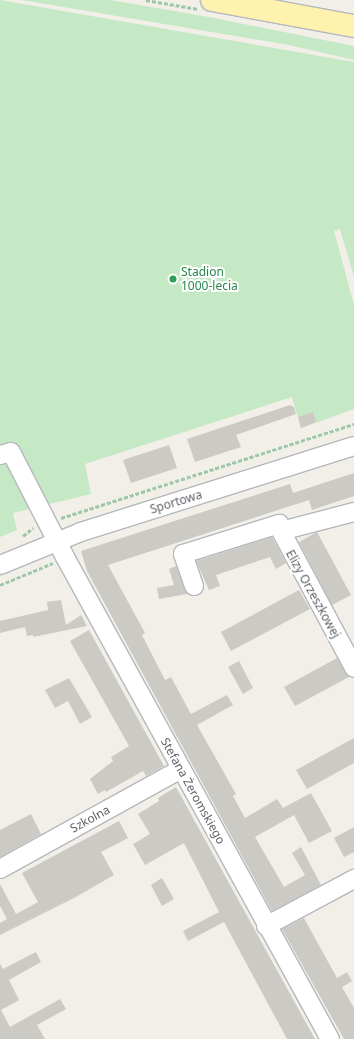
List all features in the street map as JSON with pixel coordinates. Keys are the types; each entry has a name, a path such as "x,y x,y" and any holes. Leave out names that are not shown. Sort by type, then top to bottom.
{"main road":[{"path":"212,0 354,26"}],"street":[{"name":"Sportowa","path":"0,565 82,532 354,446"},
{"name":"Stefana Żeromskiego","path":"0,455 12,452 57,542 266,926 330,1039"},
{"path":"194,586 183,554 279,524 283,536 354,512"},
{"name":"Elizy Orzeszkowej","path":"283,536 354,668"},
{"name":"Szkolna","path":"0,869 181,770"},
{"path":"266,926 354,879"}],"path":[{"path":"23,536 48,522 354,424"},
{"path":"0,586 38,568"}],"green space":[{"name":"Stadion 1000-lecia","path":"0,0 354,62 354,277 340,229 334,231 354,305 354,409 301,428 292,397 85,464 91,494 13,513 17,530 0,537"},
{"path":"22,0 110,0 209,17 354,46 354,60 289,45"}],"building":[{"path":"290,405 294,407 296,414 236,435 241,447 195,462 187,439"},
{"path":"313,412 316,422 301,428 298,417"},
{"path":"169,445 177,468 131,483 123,460"},
{"path":"354,473 354,496 312,510 309,500 108,565 145,633 142,635 165,680 171,677 191,714 227,695 233,705 197,725 236,794 233,796 245,818 277,799 283,808 311,793 332,831 309,843 294,815 255,837 284,887 305,875 292,853 301,847 321,885 272,911 87,571 81,551 290,484 293,493"},
{"path":"317,532 351,595 332,605 299,542"},
{"path":"272,537 286,563 276,569 270,557 216,575 220,586 209,590 196,561"},
{"path":"176,566 187,594 159,599 157,588 174,585 169,569"},
{"path":"299,590 310,609 231,651 221,632"},
{"path":"61,600 66,625 81,615 87,626 33,637 33,635 27,636 25,627 0,633 0,621 48,610 47,602"},
{"path":"89,630 164,766 146,776 143,771 106,792 105,790 98,794 90,779 113,761 111,757 129,746 70,641"},
{"path":"337,658 349,677 295,706 284,687"},
{"path":"239,661 253,688 243,694 228,667"},
{"path":"69,678 92,717 80,724 68,701 55,708 45,690"},
{"path":"354,738 354,763 307,789 296,770"},
{"path":"176,787 315,1039 287,1039 224,922 188,941 183,931 219,912 184,843 145,865 133,844 150,834 138,814 159,801 158,798"},
{"path":"31,814 41,834 0,857 0,830"},
{"path":"119,821 128,838 101,852 114,875 74,898 0,935 0,923 7,919 0,906 0,884 16,914 38,902 22,873"},
{"path":"354,827 354,852 344,857 334,838"},
{"path":"162,878 174,899 162,906 151,885"},
{"path":"304,918 337,978 347,972 352,981 342,987 354,1008 354,1039 344,1039 282,929"},
{"path":"36,952 41,962 9,980 19,1000 1,1010 10,1027 60,999 66,1009 37,1025 45,1039 0,1039 0,964 3,969"}],"place":[{"name":"Stadion 1000-lecia","path":"173,279"}]}
